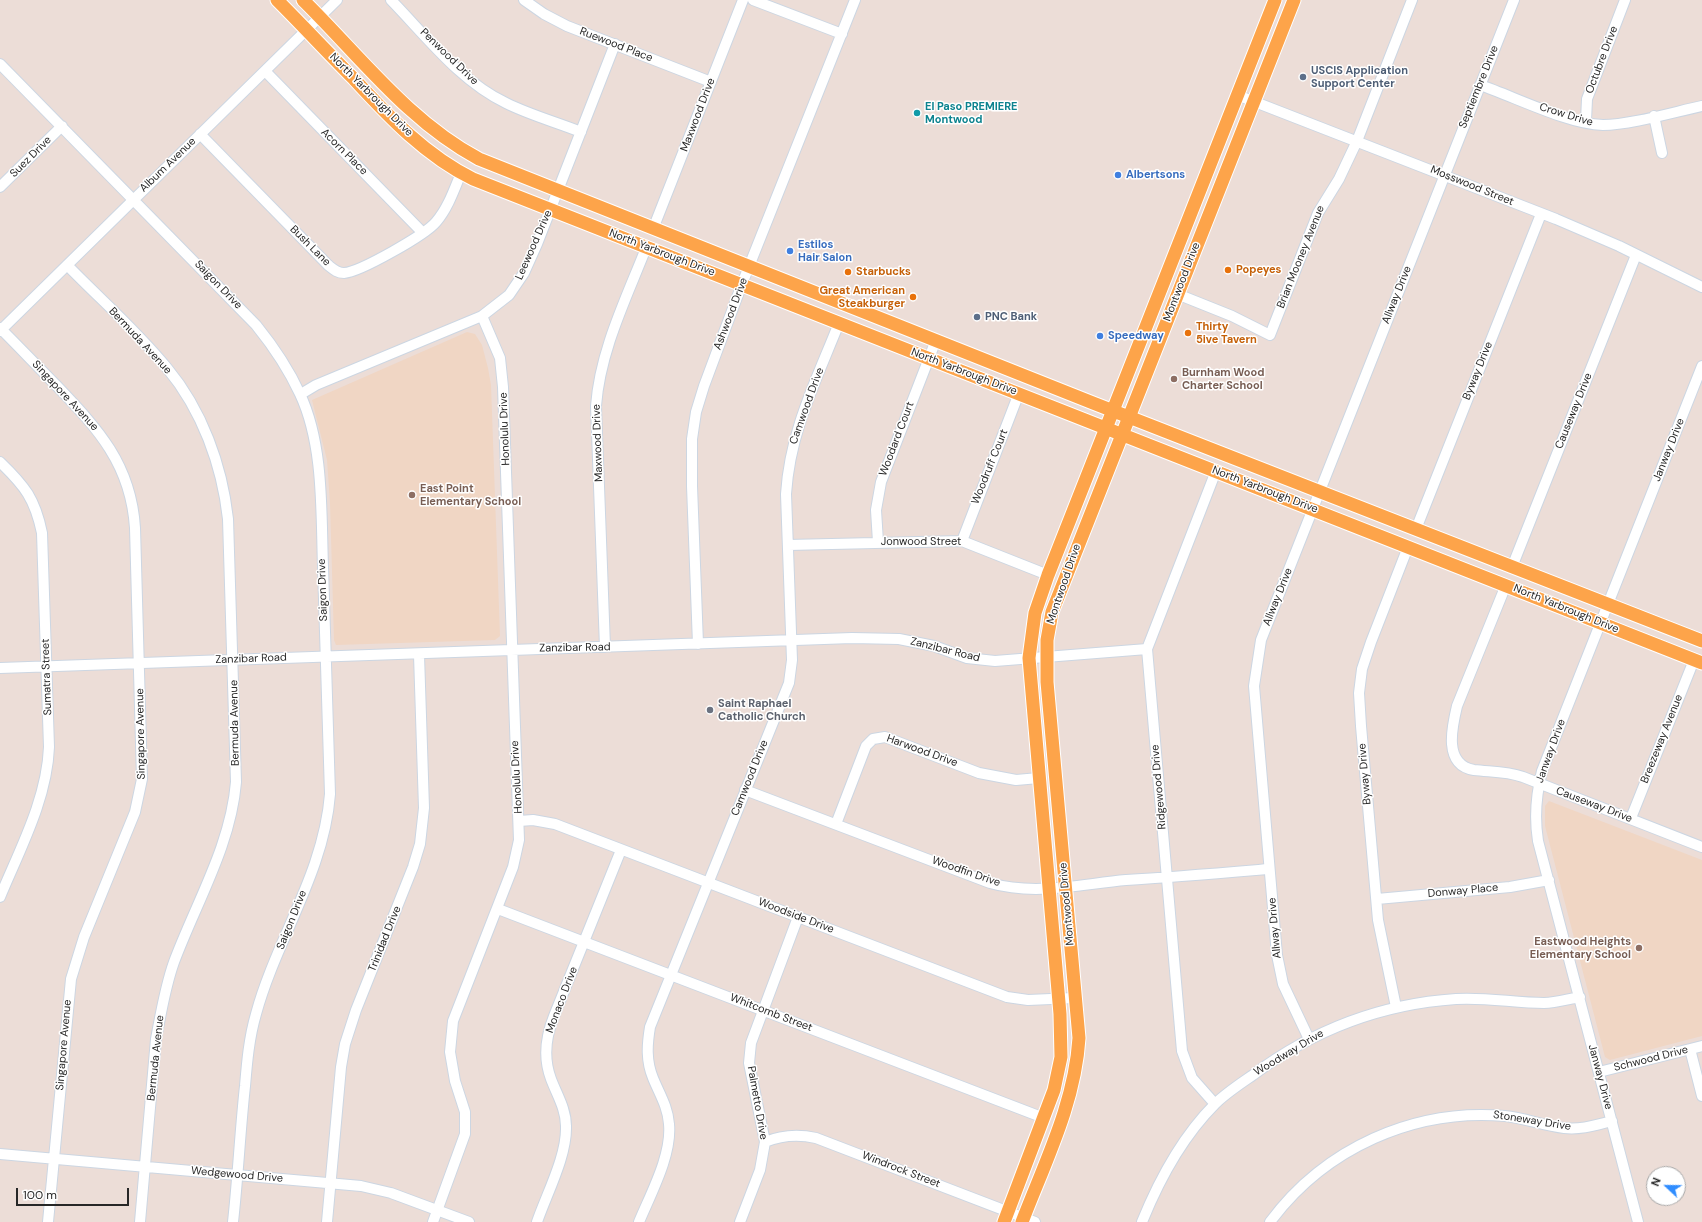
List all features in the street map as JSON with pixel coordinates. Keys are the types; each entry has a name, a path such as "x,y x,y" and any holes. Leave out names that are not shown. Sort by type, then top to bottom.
{"main road":[{"name":"North Yarbrough Drive","path":"277,0 388,116 426,149 461,173 646,248 742,284 1698,661"},
{"name":"North Yarbrough Drive","path":"303,0 408,108 458,148 479,159 1129,417 1702,641"},
{"name":"Montwood Drive","path":"1006,1217 1054,1090 1061,1057 1062,1032 1048,889 1029,658 1035,613 1048,575 1275,0"},
{"name":"Montwood Drive","path":"1027,1221 1070,1097 1075,1075 1078,1038 1046,657 1048,632 1052,612 1294,0"}],"street":[{"name":"Album Avenue","path":"0,329 337,0"},
{"name":"Penwood Drive","path":"391,0 457,68 481,88 507,104 580,132"},
{"name":"Ruewood Place","path":"524,0 557,22 711,82"},
{"name":"Maxwood Drive","path":"654,229 743,0"},
{"path":"753,0 842,34"},
{"name":"Ashwood Drive","path":"698,644 692,486 692,429 704,386 742,284 855,0"},
{"name":"Brian Mooney Avenue","path":"1177,294 1232,316 1270,334 1318,213 1339,179 1357,141 1412,0"},
{"name":"Septiembre Drive","path":"1444,175 1514,0"},
{"name":"Octubre Drive","path":"1586,121 1587,99 1625,0"},
{"name":"Leewood Drive","path":"301,394 316,385 482,316 509,295 519,282 558,191 615,44"},
{"name":"Saigon Drive","path":"0,64 256,325 288,370 301,394 314,440 318,463 330,794 329,815 320,849 268,979 256,1014 248,1054 233,1222"},
{"name":"Acorn Place","path":"265,71 423,233"},
{"name":"Crow Drive","path":"1480,85 1562,116 1602,125 1617,124 1702,106"},
{"name":"Mosswood Street","path":"1237,95 1444,175 1598,237 1702,287"},
{"path":"1654,116 1662,153"},
{"name":"Suez Drive","path":"0,187 62,126"},
{"name":"Bush Lane","path":"200,134 328,265 339,272 349,272 408,244 436,223 461,173"},
{"name":"Allway Drive","path":"1309,1039 1287,995 1279,968 1269,869 1254,686 1255,670 1260,640 1444,175"},
{"name":"Byway Drive","path":"1416,529 1541,214"},
{"name":"Maxwood Drive","path":"605,647 596,406 597,387 602,365 614,330 646,248"},
{"name":"Causeway Drive","path":"1512,567 1636,255"},
{"name":"Bermuda Avenue","path":"67,265 168,368 191,403 214,451 225,494 228,519 236,782 234,802 229,826 167,985 156,1039 140,1222"},
{"name":"Honolulu Drive","path":"433,1222 464,1142 466,1126 464,1108 455,1081 451,1060 451,1035 453,1021 498,909 517,854 519,821 503,386 500,358 482,316"},
{"name":"Camwood Drive","path":"639,1222 668,1145 669,1123 666,1108 653,1077 648,1048 653,1019 788,683 792,660 790,640 786,494 788,467 791,448 799,424 839,323"},
{"name":"Singapore Avenue","path":"0,329 92,423 106,442 128,486 135,517 143,766 140,792 135,812 84,937 71,979 48,1222"},
{"name":"Woodard Court","path":"878,542 876,510 881,482 936,340"},
{"name":"Janway Drive","path":"1638,1222 1535,824 1539,784 1702,366"},
{"name":"Woodruff Court","path":"962,540 1019,393"},
{"name":"Sumatra Street","path":"0,462 25,489 38,512 43,546 49,747 45,782 0,897"},
{"name":"Ridgewood Drive","path":"1215,1104 1192,1078 1182,1050 1147,649 1216,471"},
{"name":"Jonwood Street","path":"788,545 962,540 1048,575"},
{"name":"Byway Drive","path":"1396,1007 1380,934 1361,726 1360,682 1371,642 1408,547"},
{"name":"Causeway Drive","path":"1506,585 1457,706 1453,725 1452,748 1458,762 1466,768 1512,774 1702,846"},
{"name":"Zanzibar Road","path":"0,668 419,655 512,650 790,640 899,638 976,660 995,661 1147,649"},
{"name":"Trinidad Drive","path":"327,1222 341,1066 345,1044 356,1010 413,867 420,844 424,808 419,655"},
{"name":"Breezeway Avenue","path":"1630,818 1698,661"},
{"name":"Harwood Drive","path":"836,824 866,746 876,738 885,737 979,773 1016,780 1039,778"},
{"name":"Woodfin Drive","path":"745,790 990,883 1014,888 1066,888 1126,880 1269,869"},
{"name":"Woodside Drive","path":"519,821 533,820 555,824 1007,997 1028,1000 1074,998"},
{"name":"Monaco Drive","path":"537,1222 566,1140 564,1110 550,1078 547,1062 547,1038 554,1016 621,850"},
{"name":"Donway Place","path":"1377,899 1510,887 1549,880"},
{"name":"Whitcomb Street","path":"498,909 1044,1118"},
{"name":"Palmetto Drive","path":"740,1222 760,1170 765,1142 749,1063 751,1043 762,1010 798,917"},
{"name":"Woodway Drive","path":"1142,1222 1152,1198 1169,1166 1195,1128 1215,1104 1260,1069 1309,1039 1352,1020 1396,1007 1457,999 1485,998 1544,1003 1580,997"},
{"name":"Schwood Drive","path":"1599,1072 1702,1046"},
{"path":"1690,1049 1702,1096"},
{"name":"Stoneway Drive","path":"1270,1222 1296,1191 1332,1161 1364,1142 1409,1124 1445,1117 1480,1114 1511,1116 1564,1128 1591,1127 1612,1121"},
{"name":"Windrock Street","path":"765,1142 779,1137 794,1135 816,1138 1006,1217 1027,1221"},
{"name":"Wedgewood Drive","path":"0,1154 145,1168 238,1174 373,1188 469,1222"}],"shaded area":[{"name":"East Point Elementary School","path":"467,332 475,334 482,345 491,385 500,636 495,640 336,645 334,640 330,503 327,460 312,400"},
{"name":"Eastwood Heights Elementary School","path":"1549,801 1702,860 1702,1036 1610,1060 1605,1057 1545,826 1545,806"}],"place":[{"name":"USCIS Application Support Center","path":"1303,77"},
{"name":"El Paso PREMIERE Montwood","path":"917,113"},
{"name":"Albertsons","path":"1118,175"},
{"name":"Estilos Hair Salon","path":"790,251"},
{"name":"Popeyes","path":"1228,270"},
{"name":"Starbucks","path":"848,272"},
{"name":"Great American Steakburger","path":"913,297"},
{"name":"PNC Bank","path":"977,317"},
{"name":"Thirty 5ive Tavern","path":"1188,333"},
{"name":"Speedway","path":"1100,336"},
{"name":"Burnham Wood Charter School","path":"1174,379"},
{"name":"East Point Elementary School","path":"412,495"},
{"name":"Saint Raphael Catholic Church","path":"710,710"},
{"name":"Eastwood Heights Elementary School","path":"1639,948"}]}
